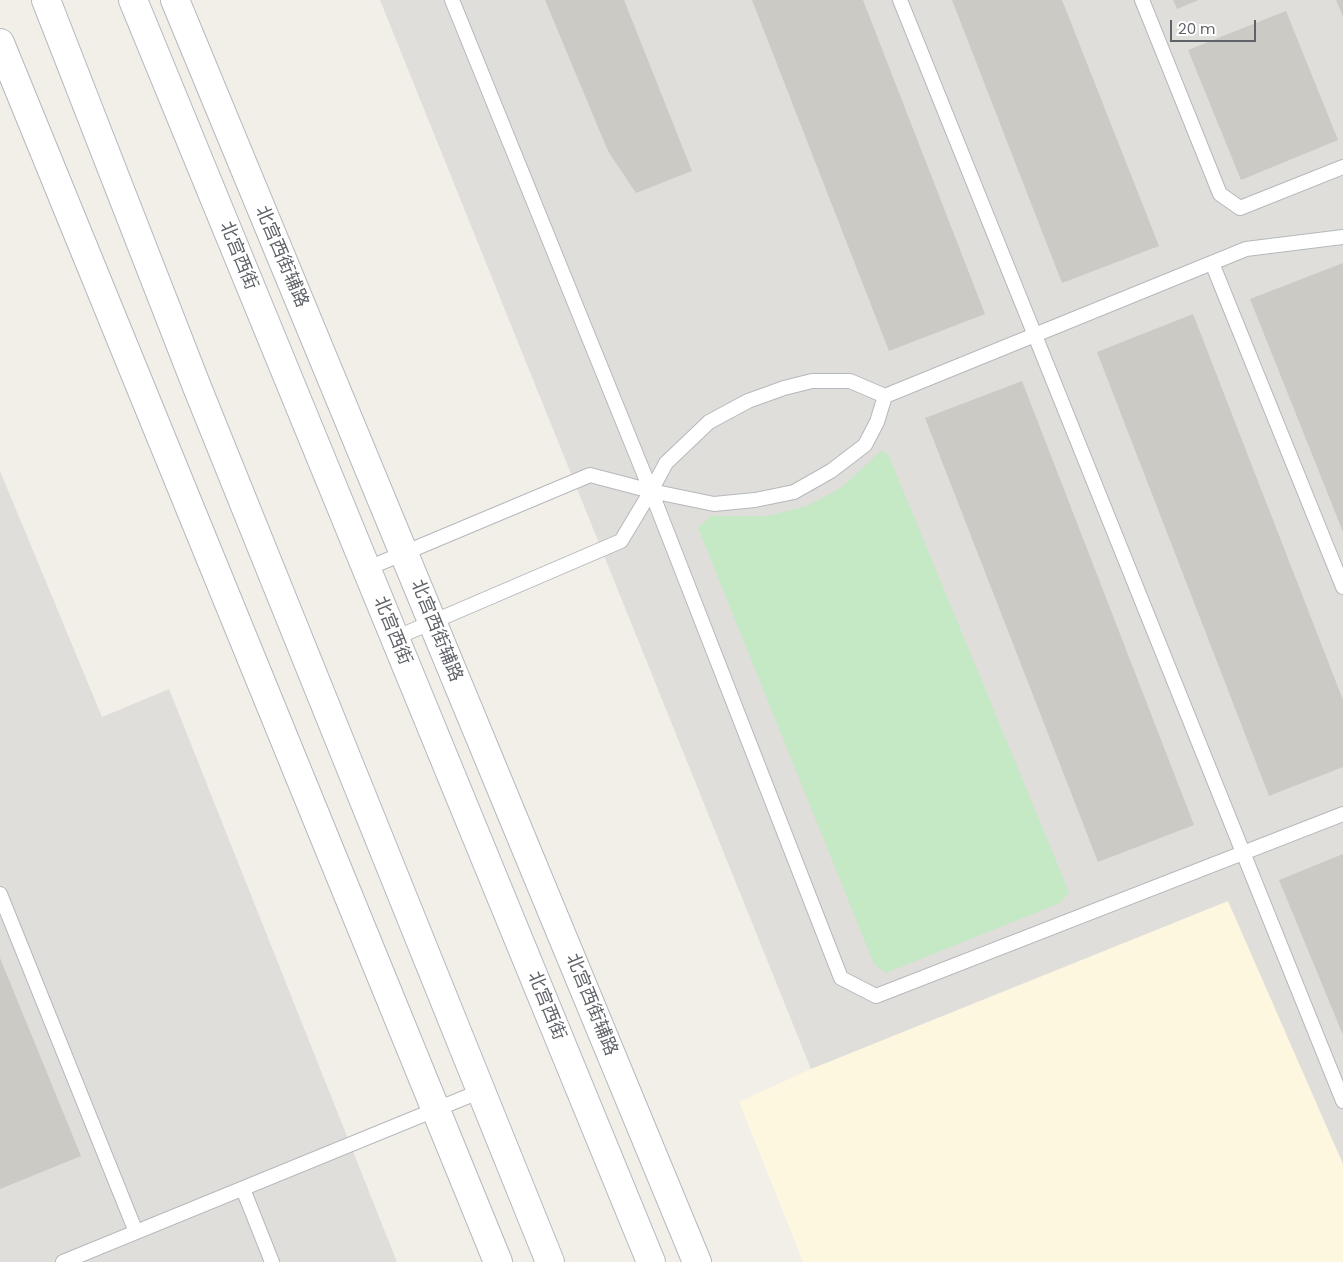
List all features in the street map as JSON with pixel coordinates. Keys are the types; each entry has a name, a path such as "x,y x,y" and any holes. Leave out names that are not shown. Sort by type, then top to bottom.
{"main road":[{"path":"46,0 197,387 550,1262"},
{"name":"北宫西街","path":"133,0 651,1262"},
{"name":"北宫西街辅路","path":"175,0 697,1262"},
{"path":"0,43 498,1262"}],"lane":[{"path":"452,0 651,491 841,978 876,996 1343,814"},
{"path":"900,0 1343,1101"},
{"path":"1142,0 1220,194 1240,208 1343,167"},
{"path":"395,638 621,541 666,463 709,422 748,401 812,380 850,381 885,396 1246,249 1343,237"},
{"path":"1212,263 1343,587"},
{"path":"366,569 590,475 651,491 714,504 755,500 794,492 831,471 865,445 877,422 885,396"},
{"path":"0,894 136,1232"},
{"path":"63,1262 481,1092"},
{"path":"243,1189 272,1262"}],"shaded area":[{"path":"380,0 1343,0 1343,1164 1228,901 811,1069"},
{"path":"0,471 102,717 169,689 397,1262 0,1262"},
{"path":"1228,901 1343,1164 1343,1262 803,1262 739,1102 811,1069"}],"green space":[{"path":"881,451 888,454 1069,892 1060,903 886,973 874,964 698,528 711,516 768,516 807,506 842,487"}],"building":[{"path":"545,0 624,0 692,171 636,193 608,151"},
{"path":"752,0 863,0 985,314 889,351"},
{"path":"952,0 1062,0 1159,246 1062,283"},
{"path":"1173,0 1199,0 1177,9"},
{"path":"1336,0 1343,0 1343,17"},
{"path":"1286,11 1338,140 1241,180 1188,50"},
{"path":"1343,263 1343,532 1250,299"},
{"path":"1193,314 1343,700 1343,767 1269,796 1097,352"},
{"path":"1022,381 1194,825 1098,862 925,418"},
{"path":"1343,854 1343,1035 1279,880"},
{"path":"0,958 81,1156 0,1189"}]}
